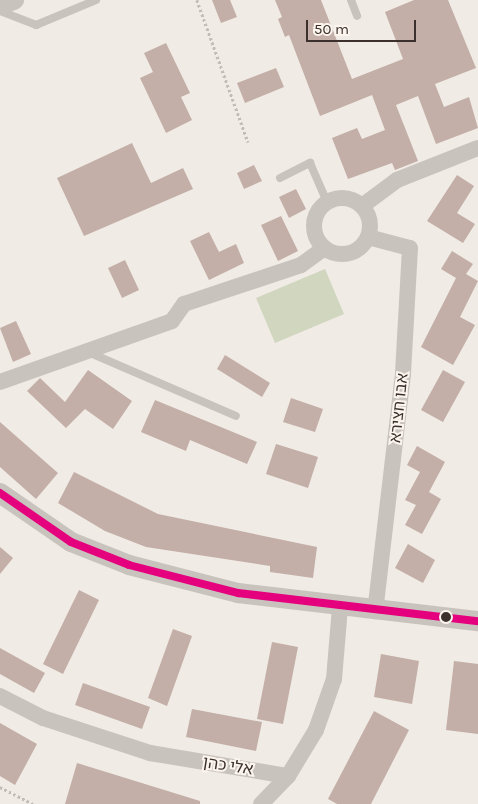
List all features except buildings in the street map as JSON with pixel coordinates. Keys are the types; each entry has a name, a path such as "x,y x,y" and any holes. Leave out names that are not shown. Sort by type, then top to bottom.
{"street":[{"path":"0,6 14,0"},
{"path":"362,206 397,180 478,148"},
{"path":"0,382 172,321 184,304 301,264 324,248 350,253 368,237 370,223 362,206 344,198 328,202 314,224 324,248"},
{"name":"אבו חצירא","path":"368,237 410,248 403,374 376,611"},
{"path":"0,493 71,542 130,565 238,593 340,608 478,621"},
{"path":"260,804 288,776 316,730 334,679 340,608"},
{"name":"אלי כהן","path":"0,696 42,718 150,753 288,776"}],"lane":[{"path":"0,11 36,25 96,0"},
{"path":"351,0 357,16"},
{"path":"280,178 310,163 328,202"},
{"path":"86,351 236,416"}],"path":[{"path":"197,0 248,142"},
{"path":"0,787 33,804"}],"green space":[{"path":"325,269 344,314 275,343 256,298"}],"transit line":[{"path":"0,493 71,542 129,565 238,593 478,621"}]}
